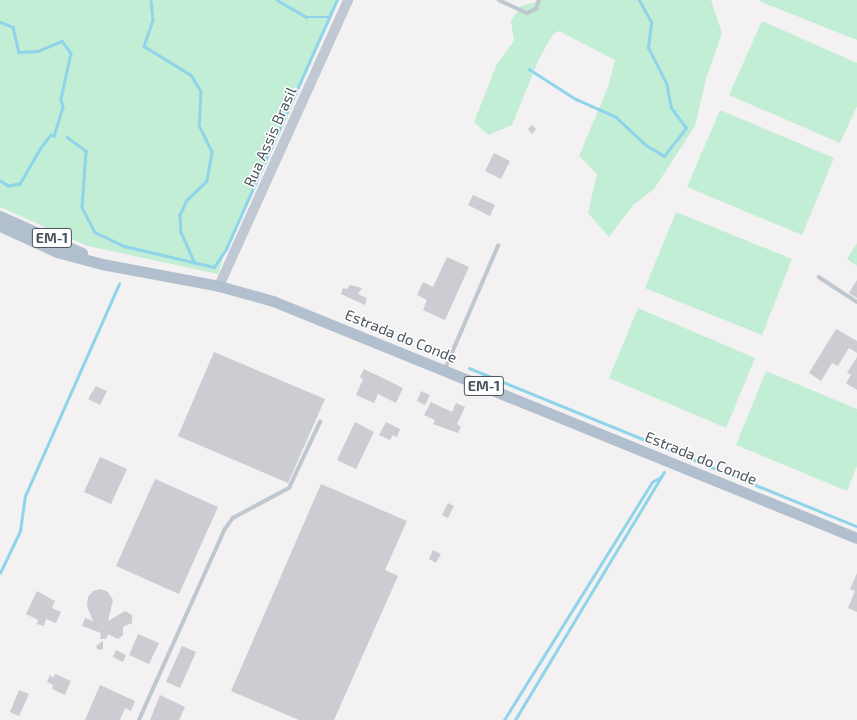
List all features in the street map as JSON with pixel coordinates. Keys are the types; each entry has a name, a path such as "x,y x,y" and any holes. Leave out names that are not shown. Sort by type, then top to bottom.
{"main road":[{"name":"Estrada do Conde","path":"0,216 61,242 102,264"},
{"name":"Estrada do Conde","path":"0,222 59,248 102,264"},
{"name":"Estrada do Conde","path":"0,226 57,252 102,264 219,286 273,301 857,538"}],"street":[{"name":"Rua Assis Brasil","path":"219,286 348,0"}],"lane":[{"path":"499,0 527,12 536,9 539,0"},
{"path":"444,370 498,246"},
{"path":"819,277 857,302"},
{"path":"139,720 225,529 233,518 292,485 320,422"}],"green space":[{"path":"0,0 337,0 226,249 218,274 88,246 0,207"},
{"path":"542,0 711,0 722,33 706,79 695,126 654,189 633,205 609,237 588,213 597,174 579,156 608,87 615,60 559,31 553,34 539,59 512,125 488,135 474,122 497,64 514,41 511,21 521,6"},
{"path":"857,0 857,40 759,1"},
{"path":"762,21 857,63 857,106 840,143 729,95"},
{"path":"720,110 834,158 802,235 687,187"},
{"path":"676,212 792,259 762,335 645,288"},
{"path":"857,243 857,266 847,259"},
{"path":"638,308 755,358 726,428 609,378"},
{"path":"766,371 857,409 857,466 847,491 736,445"}],"building":[{"path":"532,125 536,129 532,134 528,129"},
{"path":"494,153 510,161 501,179 485,171"},
{"path":"473,195 495,205 490,216 468,205"},
{"path":"447,257 469,267 445,320 423,310 427,300 417,295 423,282 433,287"},
{"path":"857,280 857,298 849,293"},
{"path":"350,285 362,288 358,294 367,298 365,305 341,294 343,288 347,289"},
{"path":"836,329 857,341 857,353 849,348 838,366 832,363 821,381 809,373"},
{"path":"214,352 325,399 288,483 178,436"},
{"path":"857,357 857,390 846,383 851,375 847,373"},
{"path":"364,369 403,388 396,403 378,394 374,403 356,395 363,379 360,377"},
{"path":"96,386 107,391 100,405 88,399"},
{"path":"421,391 430,395 425,405 417,401"},
{"path":"431,402 452,412 456,403 465,407 457,424 461,427 458,433 433,424 435,420 424,415"},
{"path":"355,422 374,432 356,469 337,460"},
{"path":"386,422 400,429 397,437 393,435 390,440 379,435"},
{"path":"100,457 127,469 111,504 84,492"},
{"path":"155,479 218,507 179,594 116,566"},
{"path":"321,484 407,521 385,570 398,576 334,720 299,720 231,691"},
{"path":"448,503 454,506 448,518 442,515"},
{"path":"433,550 441,554 436,563 429,559"},
{"path":"857,573 857,612 848,608 855,591 850,589"},
{"path":"101,589 108,592 113,600 108,621 125,611 132,615 132,623 123,627 123,635 118,639 108,634 106,639 100,639 101,633 82,626 85,618 93,621 87,606 88,597 93,591"},
{"path":"37,591 55,601 52,608 61,612 56,623 46,619 44,626 37,624 38,620 26,614"},
{"path":"138,634 159,643 149,664 129,655"},
{"path":"103,641 103,649 98,650 96,646"},
{"path":"182,646 196,652 180,688 166,682"},
{"path":"116,650 126,655 123,662 113,657"},
{"path":"55,674 71,681 65,695 52,689 53,685 47,682 50,675 53,678"},
{"path":"100,685 135,701 131,711 125,708 120,720 85,720"},
{"path":"19,690 29,694 19,716 10,712"},
{"path":"160,695 185,707 179,720 150,720"}],"waterway":[{"path":"277,0 307,17 330,17"},
{"path":"67,137 86,151 82,207 95,232 124,246 214,267 226,249 337,0"},
{"path":"529,69 576,99 616,117 646,145 664,156 686,128 671,108 666,83 648,48 651,22 639,0"},
{"path":"151,1 153,20 144,46 191,75 201,91 199,125 212,152 207,181 187,200 180,215 181,232 195,263"},
{"path":"0,22 13,27 19,52 38,51 62,41 71,53 61,99 63,107 54,136 51,135 41,148 20,184 8,186 0,181"},
{"path":"0,573 20,531 25,496 119,284"},
{"path":"469,368 857,526"},
{"path":"515,720 664,472"},
{"path":"504,720 652,482 661,477"}]}
